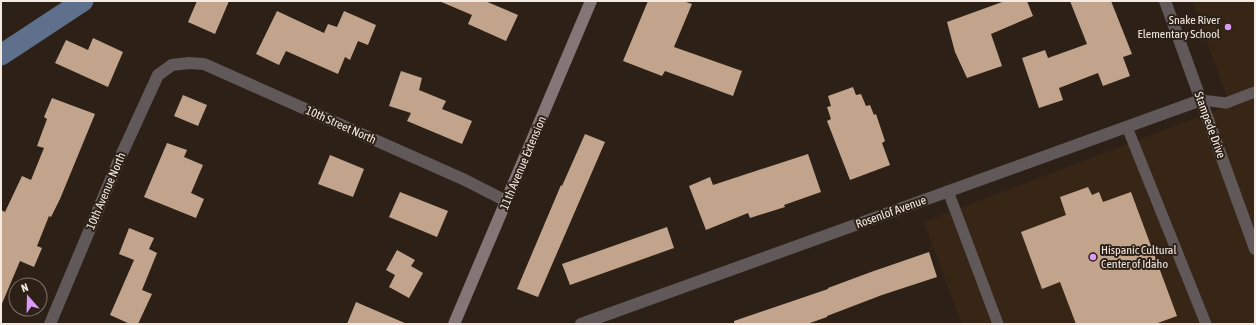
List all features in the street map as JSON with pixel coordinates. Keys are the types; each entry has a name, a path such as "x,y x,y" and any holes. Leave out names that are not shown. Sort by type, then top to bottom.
{"street":[{"name":"11th Avenue Extension","path":"454,324 591,1"},
{"name":"Stampede Drive","path":"1165,1 1255,249"},
{"name":"10th Street North","path":"172,66 189,63 204,64 465,180 506,201"},
{"name":"10th Avenue North","path":"50,324 119,160 158,75 172,66"},
{"name":"Rosenlof Avenue","path":"581,324 1201,100"}],"lane":[{"path":"1201,100 1226,103 1255,92"},
{"path":"1127,126 1206,324"},
{"path":"948,191 998,324"}],"shaded area":[{"path":"1192,1 1255,1 1255,324 962,324 924,222 1230,105"}],"building":[{"path":"197,1 229,1 215,34 188,22"},
{"path":"439,1 485,1 518,15 506,41 468,24 472,15"},
{"path":"648,1 683,1 692,4 674,47 742,71 733,96 665,71 662,76 623,61"},
{"path":"1005,1 1027,1 1033,16 991,34 1002,66 967,78 955,52 947,22"},
{"path":"1070,1 1111,1 1132,54 1123,57 1130,76 1103,86 1098,73 1059,88 1063,100 1039,108 1022,58 1045,50 1048,58 1087,44"},
{"path":"277,11 324,33 328,24 337,27 344,11 376,25 368,45 358,41 350,60 345,57 338,74 286,51 279,65 256,54"},
{"path":"93,38 123,52 108,87 55,63 66,40 88,50"},
{"path":"401,71 422,78 419,90 446,101 442,109 472,121 462,144 407,121 411,113 389,106"},
{"path":"853,87 856,95 861,94 866,106 870,105 874,115 876,114 885,141 882,143 890,165 850,180 827,121 831,119 827,107 831,106 828,96"},
{"path":"183,95 207,105 198,126 174,116"},
{"path":"52,98 95,114 60,199 51,217 49,216 37,246 42,248 34,267 20,261 13,277 8,277 8,289 1,306 1,210 5,212 22,176 31,180 44,148 37,146 47,119 44,117"},
{"path":"585,134 605,142 538,297 517,289 561,185 562,186"},
{"path":"167,143 187,150 184,157 203,165 191,193 204,199 196,218 144,197"},
{"path":"808,154 821,192 784,205 785,207 750,218 748,213 706,230 689,186 710,177 713,185"},
{"path":"330,155 364,169 353,197 318,184"},
{"name":"Hispanic Cultural Center of Idaho","path":"1088,187 1092,195 1099,192 1103,202 1131,192 1177,316 1155,324 1076,324 1060,282 1042,289 1021,232 1066,215 1060,197"},
{"path":"400,192 448,211 437,237 389,217"},
{"path":"667,227 674,248 570,285 562,264"},
{"path":"129,228 154,238 149,249 157,253 142,290 152,294 138,324 130,324 110,315 134,260 119,254"},
{"path":"397,250 415,260 411,266 423,273 409,298 389,287 395,275 386,270"},
{"path":"929,252 937,277 882,295 807,324 734,324 734,321"},
{"path":"356,302 407,324 347,324"}],"waterway":[{"path":"1,55 83,1"}],"place":[{"name":"Snake River Elementary School","path":"1228,27"},
{"name":"Hispanic Cultural Center of Idaho","path":"1093,257"}]}
